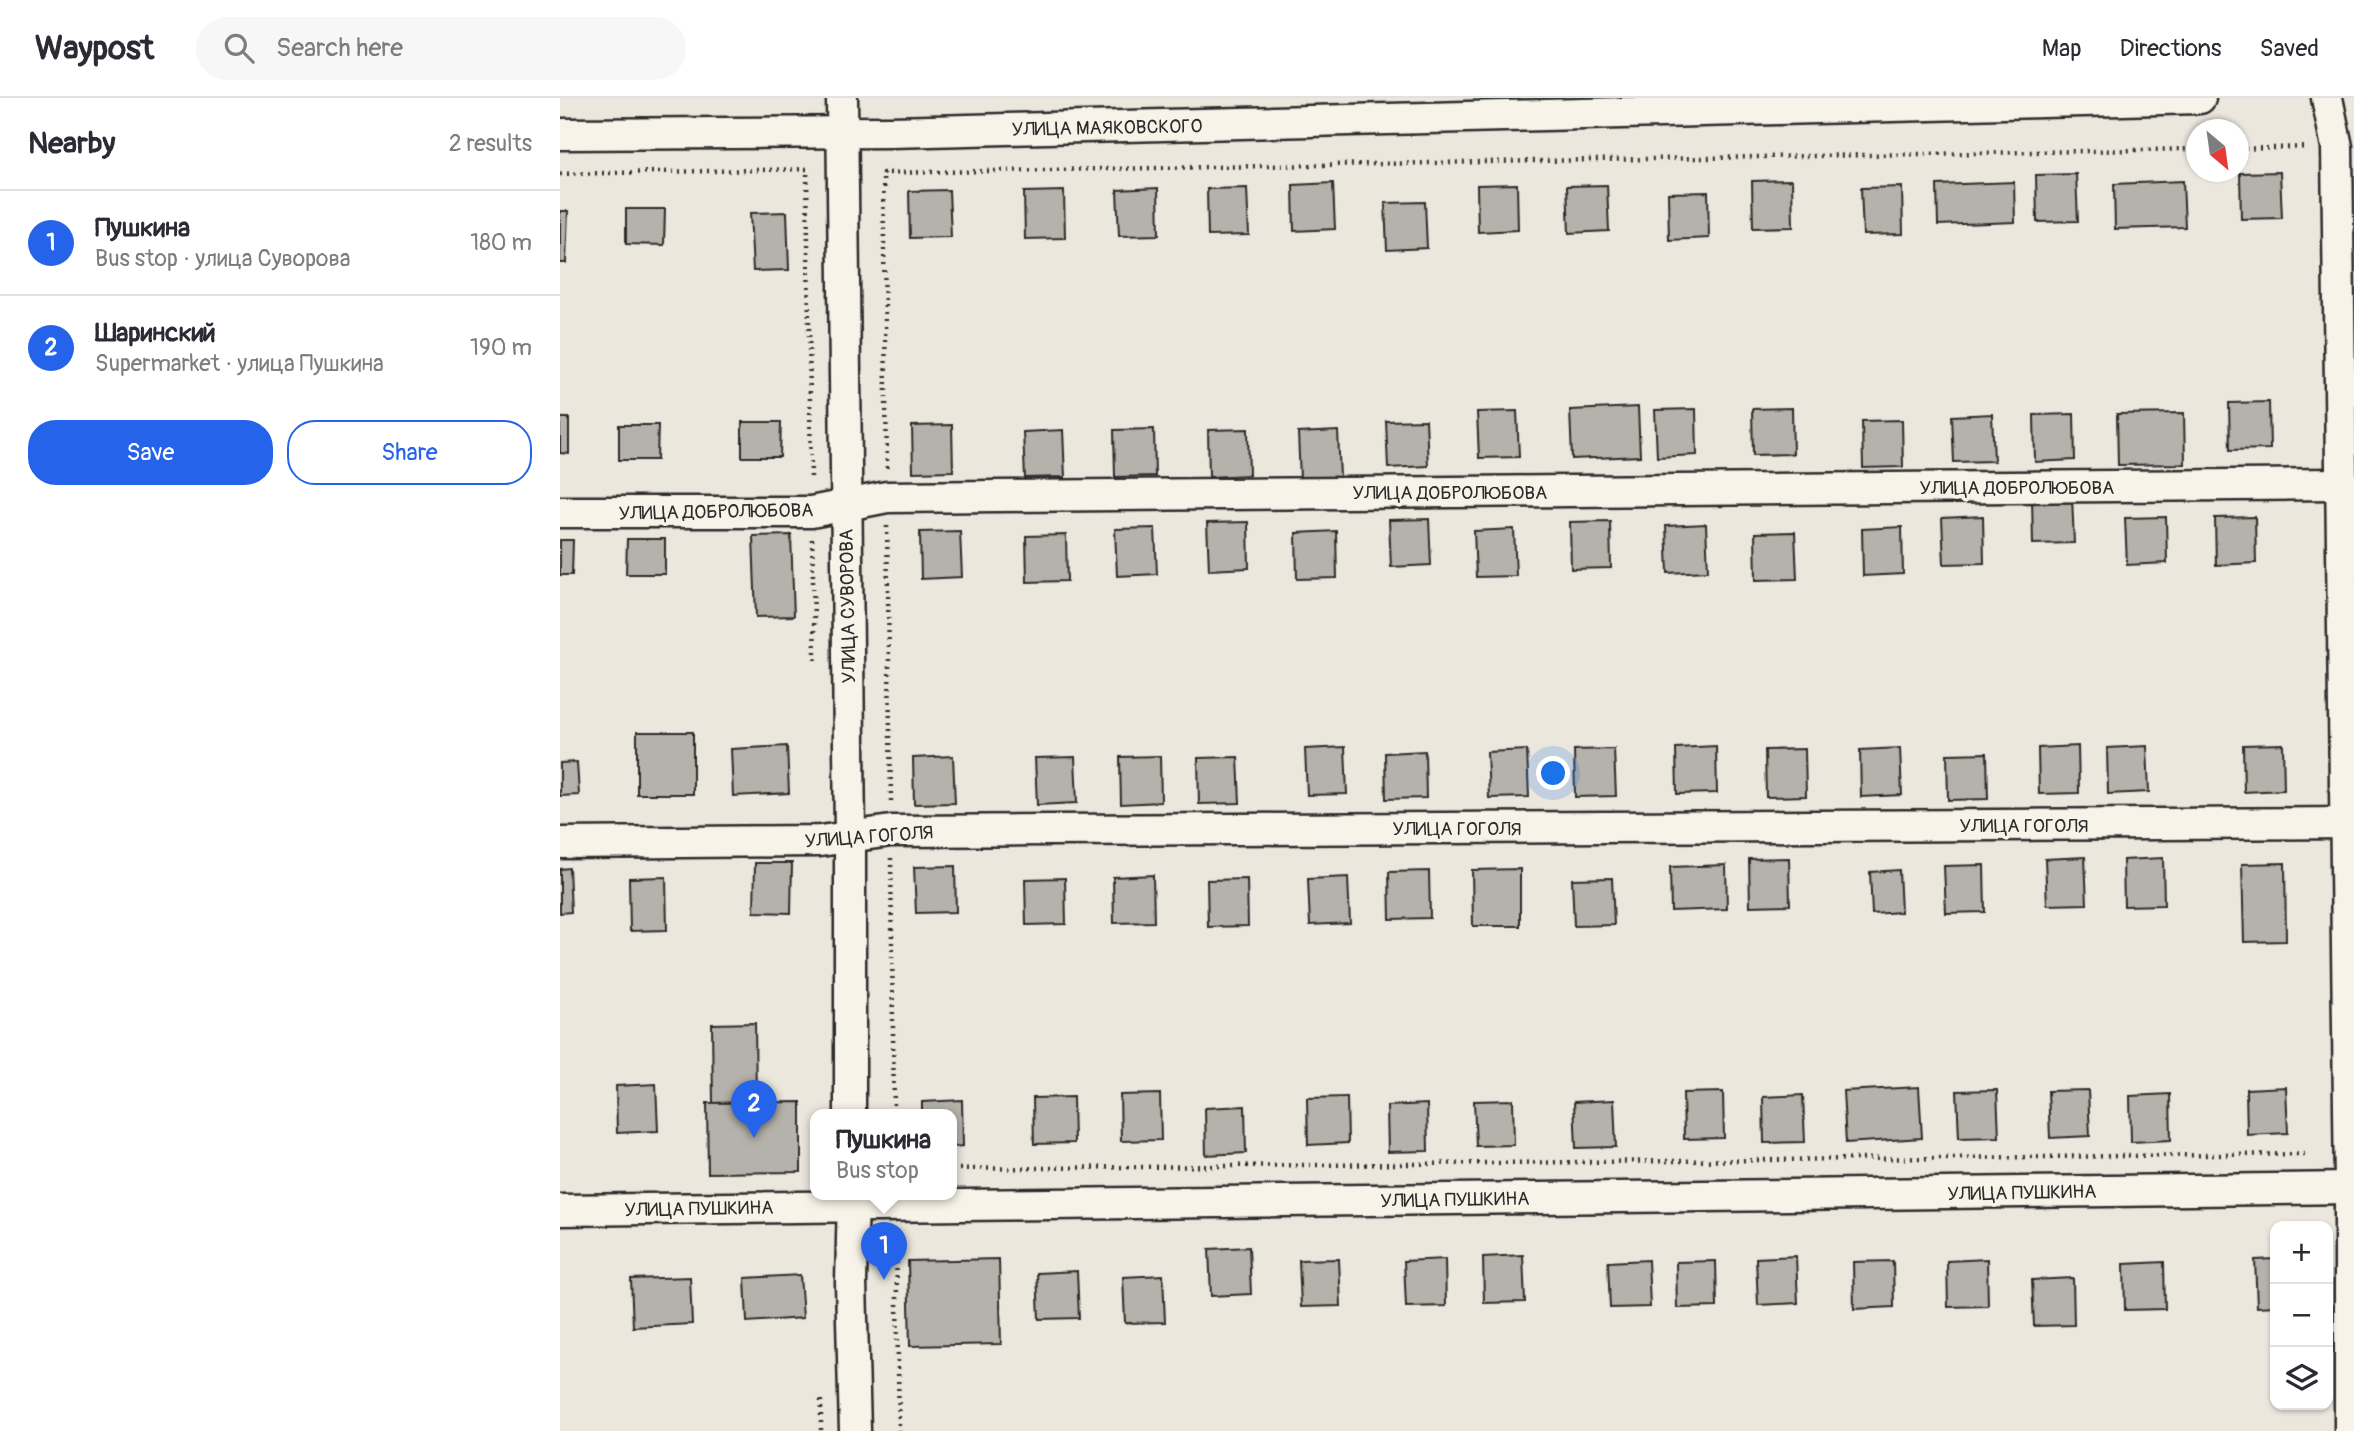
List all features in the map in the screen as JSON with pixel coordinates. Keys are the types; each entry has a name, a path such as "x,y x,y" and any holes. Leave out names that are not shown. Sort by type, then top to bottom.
{"street":[{"name":"УЛИЦА СУВОРОВА","path":"842,98 850,836 850,1109"},
{"name":"УЛИЦА МАЯКОВСКОГО","path":"560,134 843,133 2200,98"},
{"path":"2328,98 2337,147 2341,484 2350,823 2350,1431"},
{"name":"УЛИЦА ДОБРОЛЮБОВА","path":"560,512 811,512 887,497 2341,484"},
{"name":"УЛИЦА ГОГОЛЯ","path":"560,843 820,841 891,831 2350,823"},
{"name":"УЛИЦА ПУШКИНА","path":"560,1210 853,1200 895,1206 2350,1188"},
{"path":"853,1200 855,1431"}],"path":[{"path":"2249,149 2337,147"},
{"path":"894,1109 883,173 2186,149"},
{"path":"957,1169 2306,1154"},
{"path":"895,1206 899,1431"}],"building":[{"path":"2280,172 2282,218 2241,219 2240,182 2249,182 2249,173"},
{"path":"2076,174 2078,221 2037,222 2036,175"},
{"path":"1792,180 1793,227 1753,228 1752,181"},
{"path":"2183,181 2185,227 2115,229 2114,184"},
{"path":"2014,182 2015,222 1938,225 1937,185"},
{"path":"1333,183 1335,229 1294,231 1293,185"},
{"path":"1517,184 1518,230 1478,232 1477,185"},
{"path":"1607,185 1609,231 1569,233 1567,186"},
{"path":"1902,187 1903,234 1863,235 1861,188"},
{"path":"1158,188 1159,235 1119,236 1117,190"},
{"path":"1247,188 1249,235 1208,236 1207,189"},
{"path":"949,190 951,237 910,238 909,191"},
{"path":"1064,191 1065,238 1025,239 1024,192"},
{"path":"1708,192 1709,238 1669,240 1668,193"},
{"path":"1425,202 1427,248 1387,250 1385,203"},
{"path":"626,209 665,209 664,245 626,244"},
{"path":"560,211 568,211 566,263 560,263"},
{"path":"787,212 789,270 753,271 750,213"},
{"path":"2269,402 2270,449 2230,450 2229,403"},
{"path":"1638,407 1640,456 1572,459 1570,410"},
{"path":"1792,408 1793,454 1753,455 1752,409"},
{"path":"1696,409 1697,455 1657,457 1655,410"},
{"path":"1517,411 1519,457 1479,458 1477,412"},
{"path":"2184,413 2185,464 2118,465 2117,414"},
{"path":"1992,414 1994,461 1954,462 1952,416"},
{"path":"2074,414 2075,460 2035,462 2034,415"},
{"path":"560,418 569,418 569,454 560,453"},
{"path":"1426,420 1428,466 1388,468 1386,421"},
{"path":"1902,420 1903,467 1863,468 1862,421"},
{"path":"742,422 781,422 780,457 742,457"},
{"path":"619,425 658,425 657,460 619,460"},
{"path":"952,425 953,471 913,472 912,426"},
{"path":"1154,429 1155,476 1115,477 1114,430"},
{"path":"1248,429 1249,475 1209,477 1208,430"},
{"path":"1063,430 1065,477 1025,478 1023,432"},
{"path":"1338,431 1340,477 1300,479 1298,433"},
{"path":"2072,496 2074,543 2033,544 2032,498"},
{"path":"1983,516 1984,563 1944,564 1942,518"},
{"path":"2166,517 2167,563 2127,565 2125,518"},
{"path":"2255,517 2256,563 2216,565 2215,518"},
{"path":"1429,519 1431,565 1391,567 1389,520"},
{"path":"1610,521 1611,568 1571,569 1570,522"},
{"path":"1248,522 1249,568 1209,570 1207,523"},
{"path":"1706,524 1708,571 1668,573 1666,526"},
{"path":"1902,527 1903,574 1863,576 1862,529"},
{"path":"1155,528 1157,574 1117,576 1115,529"},
{"path":"1514,529 1516,576 1476,577 1474,531"},
{"path":"960,531 962,577 921,579 920,532"},
{"path":"1336,531 1337,578 1297,579 1296,533"},
{"path":"1795,532 1797,579 1756,580 1755,533"},
{"path":"791,535 794,616 756,617 753,536"},
{"path":"1066,535 1067,581 1027,582 1026,536"},
{"path":"627,539 665,539 665,574 626,574"},
{"path":"560,540 573,540 572,575 560,575"},
{"path":"637,732 693,732 693,794 637,794"},
{"path":"2283,744 2284,790 2244,792 2243,745"},
{"path":"787,746 789,793 733,796 731,749"},
{"path":"1716,746 1717,793 1677,794 1676,748"},
{"path":"2078,746 2079,793 2039,794 2038,748"},
{"path":"2147,746 2149,792 2108,794 2107,748"},
{"path":"1345,747 1347,794 1307,795 1305,749"},
{"path":"1900,748 1902,795 1861,797 1860,750"},
{"path":"1614,749 1616,796 1575,797 1574,750"},
{"path":"1805,749 1806,796 1766,797 1765,750"},
{"path":"1527,750 1529,797 1489,798 1487,752"},
{"path":"1425,751 1426,798 1386,799 1385,753"},
{"path":"1987,753 1988,799 1948,800 1947,754"},
{"path":"953,756 955,803 914,804 913,758"},
{"path":"1160,756 1161,802 1121,804 1120,757"},
{"path":"1075,757 1077,803 1037,805 1035,758"},
{"path":"1238,757 1240,803 1199,804 1198,758"},
{"path":"577,762 579,795 560,796 560,763"},
{"path":"2085,857 2087,904 2047,905 2045,859"},
{"path":"1789,858 1790,905 1750,906 1749,859"},
{"path":"2163,858 2164,905 2124,906 2123,860"},
{"path":"755,863 792,863 791,913 754,912"},
{"path":"2285,863 2286,941 2244,942 2242,864"},
{"path":"1726,865 1727,909 1671,911 1670,867"},
{"path":"1984,865 1985,912 1946,913 1944,866"},
{"path":"955,866 956,912 916,913 914,867"},
{"path":"569,868 571,912 560,913 560,869"},
{"path":"1520,869 1520,926 1473,926 1472,870"},
{"path":"1899,870 1901,912 1872,914 1870,872"},
{"path":"1429,871 1430,918 1390,919 1389,872"},
{"path":"1153,875 1154,922 1114,923 1113,877"},
{"path":"666,877 667,930 630,931 629,878"},
{"path":"1348,877 1350,923 1310,925 1308,879"},
{"path":"1065,878 1066,924 1026,925 1025,879"},
{"path":"1612,878 1614,925 1574,926 1572,879"},
{"path":"1247,879 1248,926 1208,927 1207,880"},
{"path":"755,1023 756,1102 713,1103 712,1024"},
{"path":"656,1084 658,1131 617,1133 616,1086"},
{"path":"1919,1087 1922,1138 1846,1143 1843,1091"},
{"path":"2286,1087 2288,1133 2247,1135 2246,1089"},
{"path":"1997,1090 1999,1137 1959,1138 1957,1091"},
{"path":"2088,1090 2090,1136 2050,1138 2048,1091"},
{"path":"1723,1092 1724,1138 1684,1139 1683,1093"},
{"path":"1160,1094 1161,1140 1121,1141 1120,1095"},
{"path":"2170,1094 2171,1140 2131,1142 2130,1096"},
{"path":"1803,1095 1805,1142 1764,1143 1763,1097"},
{"path":"1073,1097 1074,1143 1034,1144 1033,1098"},
{"path":"1347,1097 1348,1143 1308,1145 1307,1098"},
{"path":"962,1100 963,1146 957,1147 957,1109 922,1109 922,1102"},
{"path":"1513,1100 1514,1145 1476,1146 1474,1101"},
{"path":"1614,1100 1616,1147 1576,1148 1574,1102"},
{"path":"801,1102 801,1172 708,1173 707,1103"},
{"path":"1427,1104 1428,1151 1388,1152 1387,1106"},
{"path":"1245,1106 1246,1153 1206,1155 1205,1108"},
{"path":"1249,1247 1251,1294 1211,1296 1209,1249"},
{"path":"1523,1255 1525,1302 1484,1303 1483,1257"},
{"path":"1796,1256 1798,1303 1758,1305 1756,1258"},
{"path":"999,1259 1001,1344 910,1346 908,1261"},
{"path":"1339,1259 1341,1306 1301,1307 1299,1260"},
{"path":"1445,1259 1446,1306 1406,1307 1404,1261"},
{"path":"1987,1259 1988,1306 1948,1307 1947,1261"},
{"path":"2270,1259 2270,1306 2257,1307 2255,1260"},
{"path":"1648,1260 1650,1307 1610,1308 1608,1262"},
{"path":"1716,1261 1717,1307 1677,1308 1676,1262"},
{"path":"1893,1261 1894,1307 1854,1309 1853,1262"},
{"path":"2164,1262 2165,1309 2125,1310 2124,1264"},
{"path":"1077,1271 1079,1318 1039,1319 1037,1273"},
{"path":"800,1275 803,1318 747,1322 745,1278"},
{"path":"1163,1275 1165,1322 1125,1323 1123,1277"},
{"path":"690,1277 692,1324 633,1327 631,1279"},
{"path":"2073,1278 2074,1325 2034,1326 2032,1280"}],"place":[{"name":"Шаринский","path":"754,1138"},
{"name":"Пушкина","path":"884,1280"}]}
